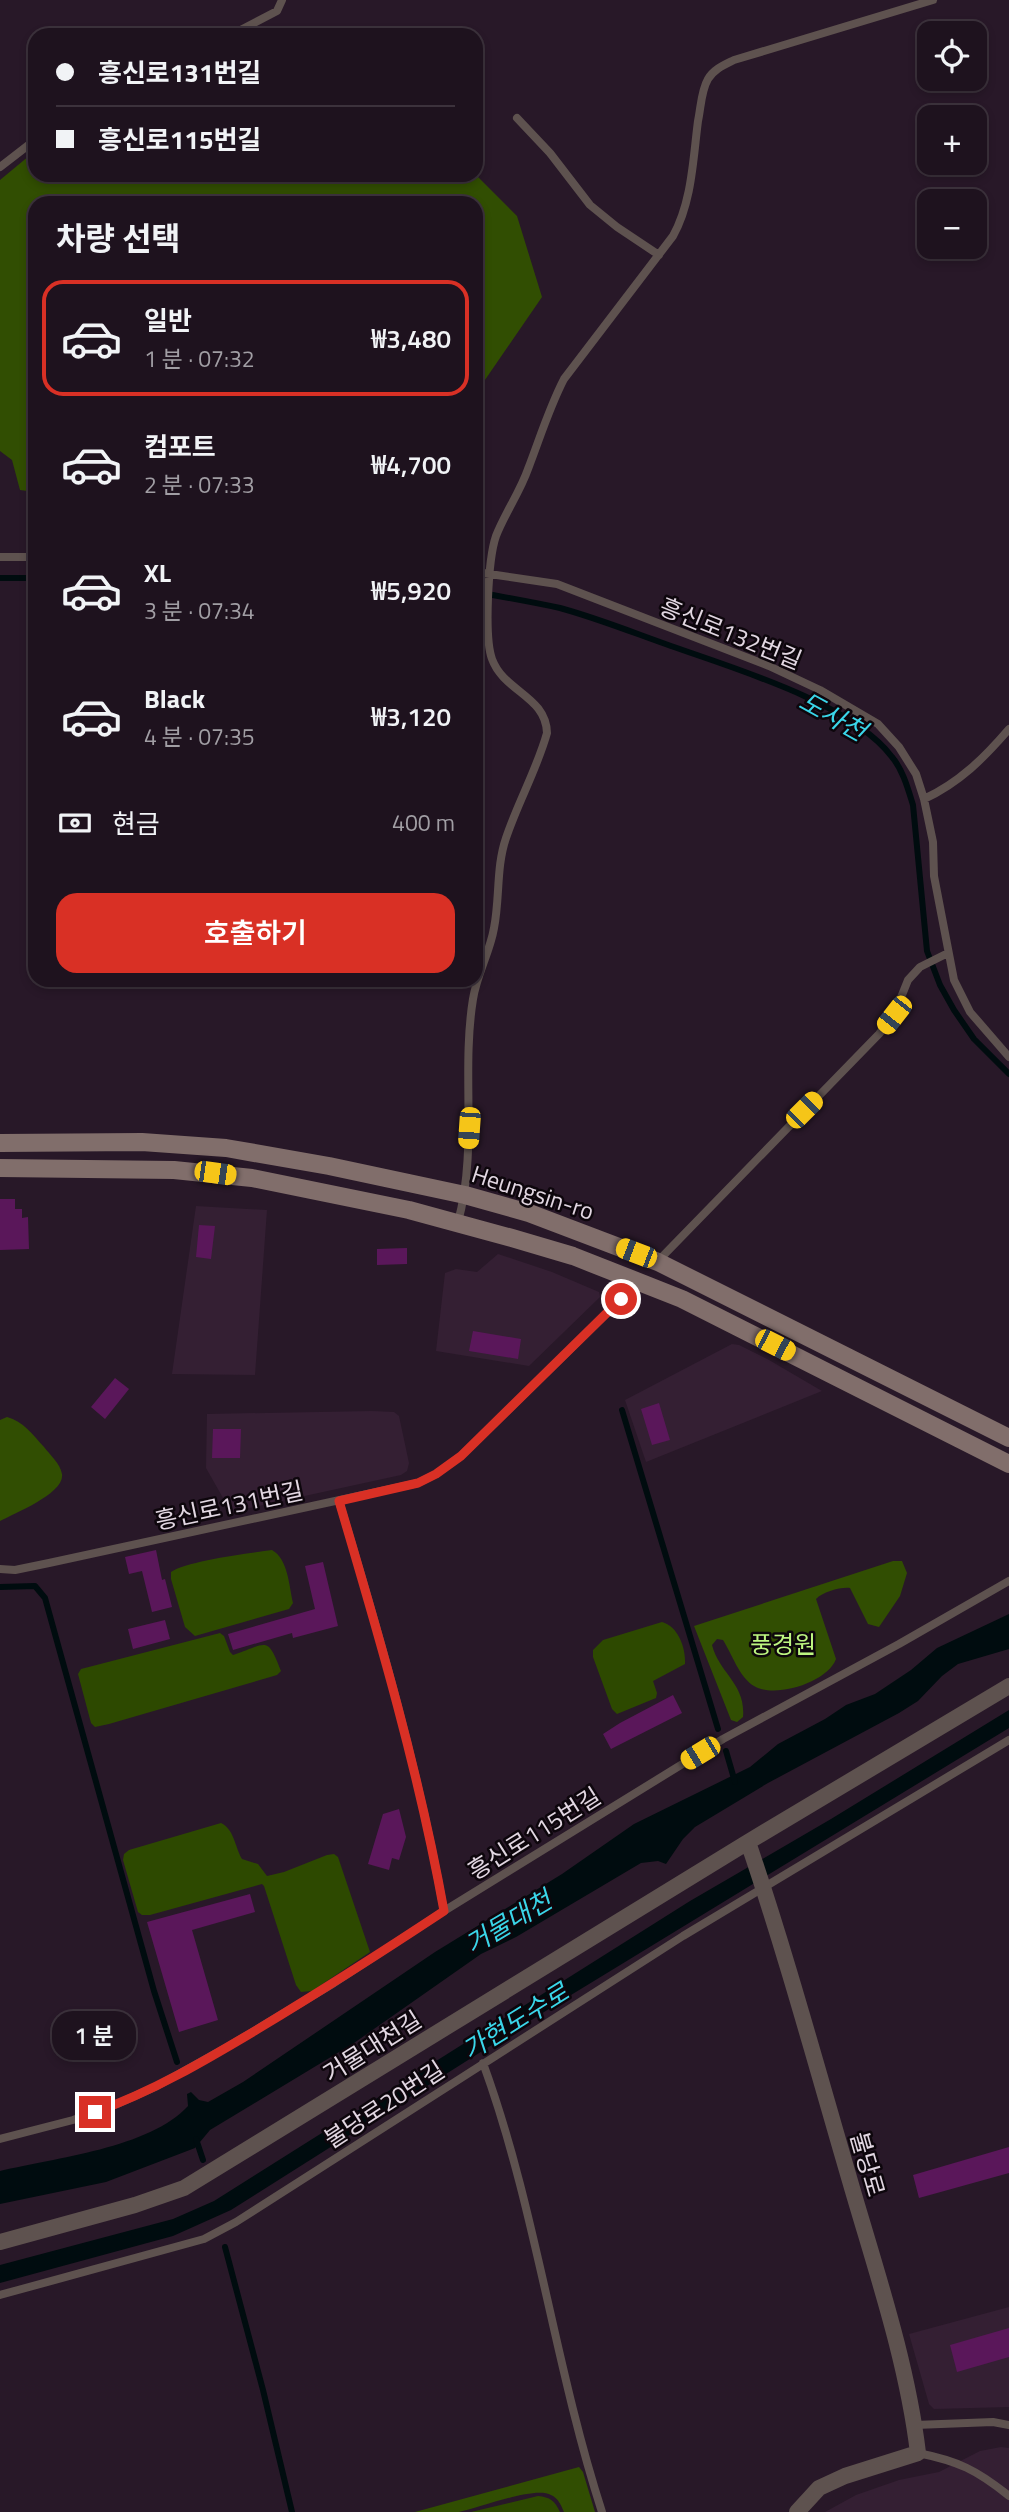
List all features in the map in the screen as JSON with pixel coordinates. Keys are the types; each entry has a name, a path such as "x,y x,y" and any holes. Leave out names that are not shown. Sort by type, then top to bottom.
{"main road":[{"name":"Heungsin-ro","path":"0,1143 142,1142 226,1148 330,1166 465,1195 529,1213 658,1262 1009,1438"},
{"name":"Heungsin-ro","path":"0,1168 123,1168 215,1173 252,1178 457,1223 573,1256 640,1281 732,1323 1009,1464"}],"street":[{"path":"748,1842 1009,1686"},
{"name":"불당로","path":"748,1842 897,2346 915,2424 918,2453"},
{"name":"거물대천길","path":"0,2242 135,2205 184,2188 748,1842"},
{"path":"797,2512 819,2488 845,2476 918,2453"}],"lane":[{"path":"244,28 277,10 282,0"},
{"path":"483,966 493,933 499,869 505,840 547,733 547,719 499,675 491,658 488,640 492,552 496,536 516,499 551,404 564,379 681,223 702,94 707,80 718,68 754,54 933,0"},
{"path":"517,118 550,153 590,205 659,255"},
{"path":"0,167 28,145"},
{"path":"0,557 28,557"},
{"name":"흥신로132번길","path":"483,574 557,584 769,666 820,690 878,724 899,747 916,774 924,799 933,842 943,955 970,1012 1009,1057"},
{"path":"924,799 958,780 986,755 1009,729"},
{"path":"658,1262 879,1034 894,1015 908,980 920,967 943,955"},
{"path":"457,1223 465,1195 469,1128 469,1043 476,987"},
{"name":"흥신로131번길","path":"0,1569 15,1570 418,1483 453,1462 640,1281"},
{"path":"339,1501 376,1622 426,1818 444,1911"},
{"name":"흥신로115번길","path":"0,2139 74,2120 158,2086 334,1983 444,1911 723,1739 1009,1581"},
{"name":"불당로20번길","path":"0,2295 205,2239 236,2222 683,1936 1009,1740"},
{"path":"483,2063 507,2132 572,2407 602,2512"},
{"path":"915,2424 993,2422 1009,2425"},
{"path":"918,2453 951,2460 975,2471 1009,2497"}],"shaded area":[{"path":"196,1206 267,1210 255,1375 172,1374"},
{"path":"498,1254 552,1272 599,1292 600,1297 529,1366 436,1351 445,1273 456,1269 477,1272"},
{"path":"732,1344 769,1360 822,1391 646,1462 625,1400"},
{"path":"394,1412 399,1416 409,1463 407,1471 401,1475 231,1512 206,1468 207,1414"},
{"path":"1009,2307 1009,2407 934,2409 929,2404 909,2334"},
{"path":"1009,2448 1009,2512 825,2512 856,2495 899,2480 939,2472 980,2451"}],"green space":[{"path":"28,157 28,182 483,182 517,216 542,297 483,383 483,196 28,196 28,491 20,490 12,460 0,451 0,180"},
{"path":"7,1417 32,1433 57,1463 62,1474 61,1481 48,1495 0,1521 0,1420"},
{"path":"272,1550 287,1573 293,1603 289,1609 195,1636 185,1627 171,1572 204,1561"},
{"name":"풍경원","path":"893,1561 902,1561 907,1573 900,1596 879,1627 868,1624 850,1588 832,1590 816,1599 836,1659 823,1675 812,1681 787,1689 763,1690 749,1682 723,1640 717,1639 712,1645 715,1655 736,1687 743,1706 743,1717 737,1722 731,1720 694,1626"},
{"path":"662,1622 668,1624 680,1638 685,1664 653,1681 656,1698 617,1714 612,1709 593,1657 593,1650 603,1640"},
{"path":"220,1633 233,1655 259,1645 269,1647 281,1671 277,1675 109,1724 95,1727 91,1723 78,1674 81,1669"},
{"path":"221,1823 232,1834 242,1859 258,1864 267,1876 327,1855 334,1854 338,1857 370,1952 312,1991 301,1992 296,1985 262,1884 150,1915 138,1912 123,1860 124,1854 129,1850"},
{"path":"579,2467 595,2512 564,2512 556,2498 551,2495 532,2493 459,2512 415,2512"},
{"path":"538,2496 552,2500 560,2512 471,2512"}],"water":[{"name":"거물대천","path":"1009,1614 1009,1649 958,1664 918,1701 899,1713 768,1783 695,1827 666,1864 658,1861 641,1863 516,1937 481,1954 354,2043 210,2130 195,2148 106,2182 0,2204 0,2171 126,2142 171,2120 188,2106 187,2094 191,2092 199,2100 208,2102 243,2082 435,1952 562,1874 634,1824 750,1767 778,1744 846,1705 875,1694 911,1670 937,1648"},
{"name":"가현도수로","path":"1009,1710 1009,1728 571,1995 231,2210 173,2236 0,2283 0,2265 173,2219 214,2201 690,1901"}],"building":[{"path":"0,1199 15,1199 15,1209 22,1209 22,1218 28,1217 29,1249 0,1250"},
{"path":"199,1225 215,1226 211,1259 196,1257"},
{"path":"407,1248 407,1264 377,1265 377,1249"},
{"path":"473,1331 521,1339 518,1359 469,1351"},
{"path":"115,1378 129,1389 105,1419 91,1407"},
{"path":"659,1403 670,1440 652,1445 641,1409"},
{"path":"213,1429 241,1429 240,1458 212,1458"},
{"path":"156,1550 162,1580 165,1579 172,1607 152,1612 142,1571 129,1574 125,1557"},
{"path":"323,1562 338,1626 293,1638 292,1633 233,1650 228,1634 315,1609 305,1566"},
{"path":"165,1620 170,1639 133,1649 128,1629"},
{"path":"673,1695 682,1713 611,1749 603,1734"},
{"path":"399,1809 406,1837 399,1860 392,1858 389,1870 368,1864 383,1814"},
{"path":"250,1894 255,1912 192,1930 218,2020 179,2032 147,1922"},
{"path":"1009,2147 1009,2173 919,2198 913,2175"},
{"path":"1009,2328 1009,2357 957,2372 950,2345"}],"waterway":[{"name":"도사천","path":"0,578 28,578"},
{"name":"도사천","path":"483,593 574,612 758,677 821,704 874,738 899,768 913,805 927,951 940,985 974,1039 1009,1074"},
{"path":"622,1410 718,1729"},
{"path":"0,1587 35,1586 45,1598 154,1991 177,2062"},
{"path":"726,1751 735,1782"},
{"path":"196,2139 203,2160"},
{"path":"225,2247 292,2512"}],"route":[{"path":"95,2112 158,2086 229,2046 334,1983 444,1911 426,1818 376,1622 339,1501 397,1489 436,1474 461,1456 621,1299"}]}
